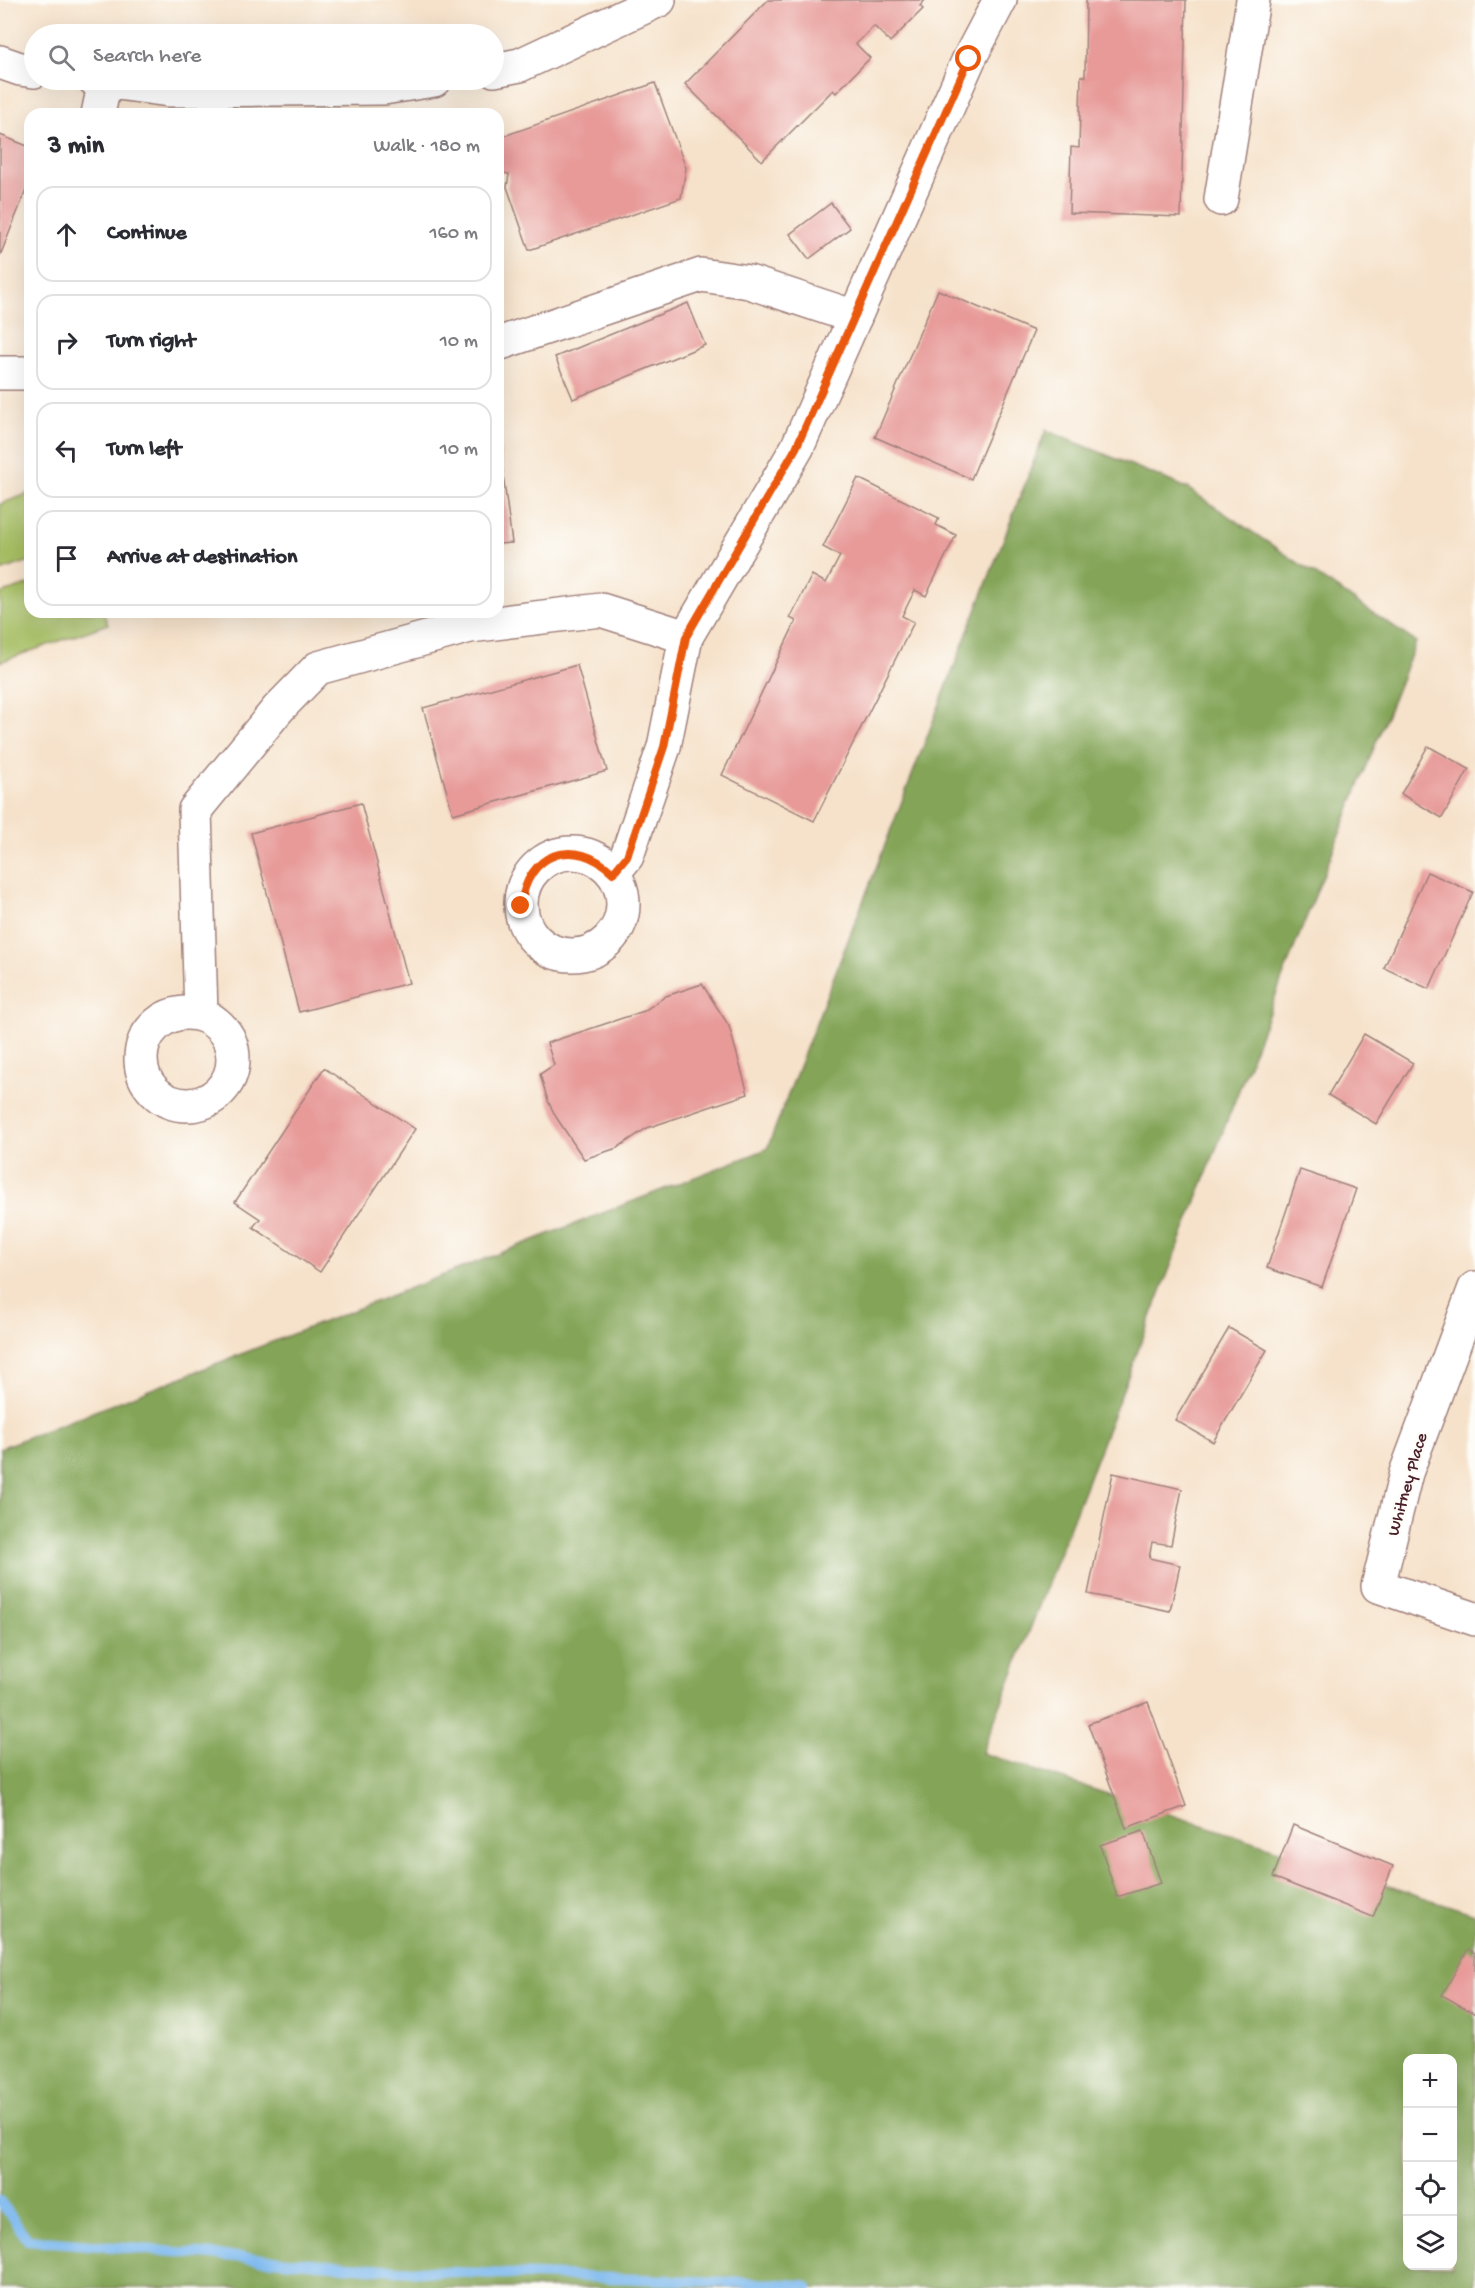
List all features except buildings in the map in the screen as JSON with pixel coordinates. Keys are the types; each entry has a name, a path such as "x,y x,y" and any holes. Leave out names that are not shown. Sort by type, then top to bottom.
{"street":[{"path":"504,68 519,65 659,0"},
{"path":"613,873 627,856 664,747 686,637 796,448 969,59 1000,0"},
{"path":"1221,199 1253,0"},
{"path":"0,62 24,70"},
{"path":"98,108 99,90"},
{"path":"504,342 701,274 749,282 855,316"},
{"path":"0,373 24,373"},
{"path":"201,1014 195,810 278,709 318,668 470,626 601,609 686,637"},
{"name":"Whitney Place","path":"1475,1288 1406,1473 1378,1586 1475,1619"}],"green space":[{"path":"1046,430 1187,488 1416,642 1289,961 982,1753 1475,1914 1475,2288 0,2288 0,1448 767,1149"},
{"path":"24,495 24,563 0,571 0,504"},
{"path":"24,586 24,618 106,618 108,624 0,662 0,594"}],"waterway":[{"path":"0,2201 28,2240 394,2270 803,2285 808,2288"}],"route":[{"path":"521,906 523,890 530,875 541,863 555,856 571,852 587,854 601,862 613,873 627,856 664,747 686,637 796,448 969,59"}]}
